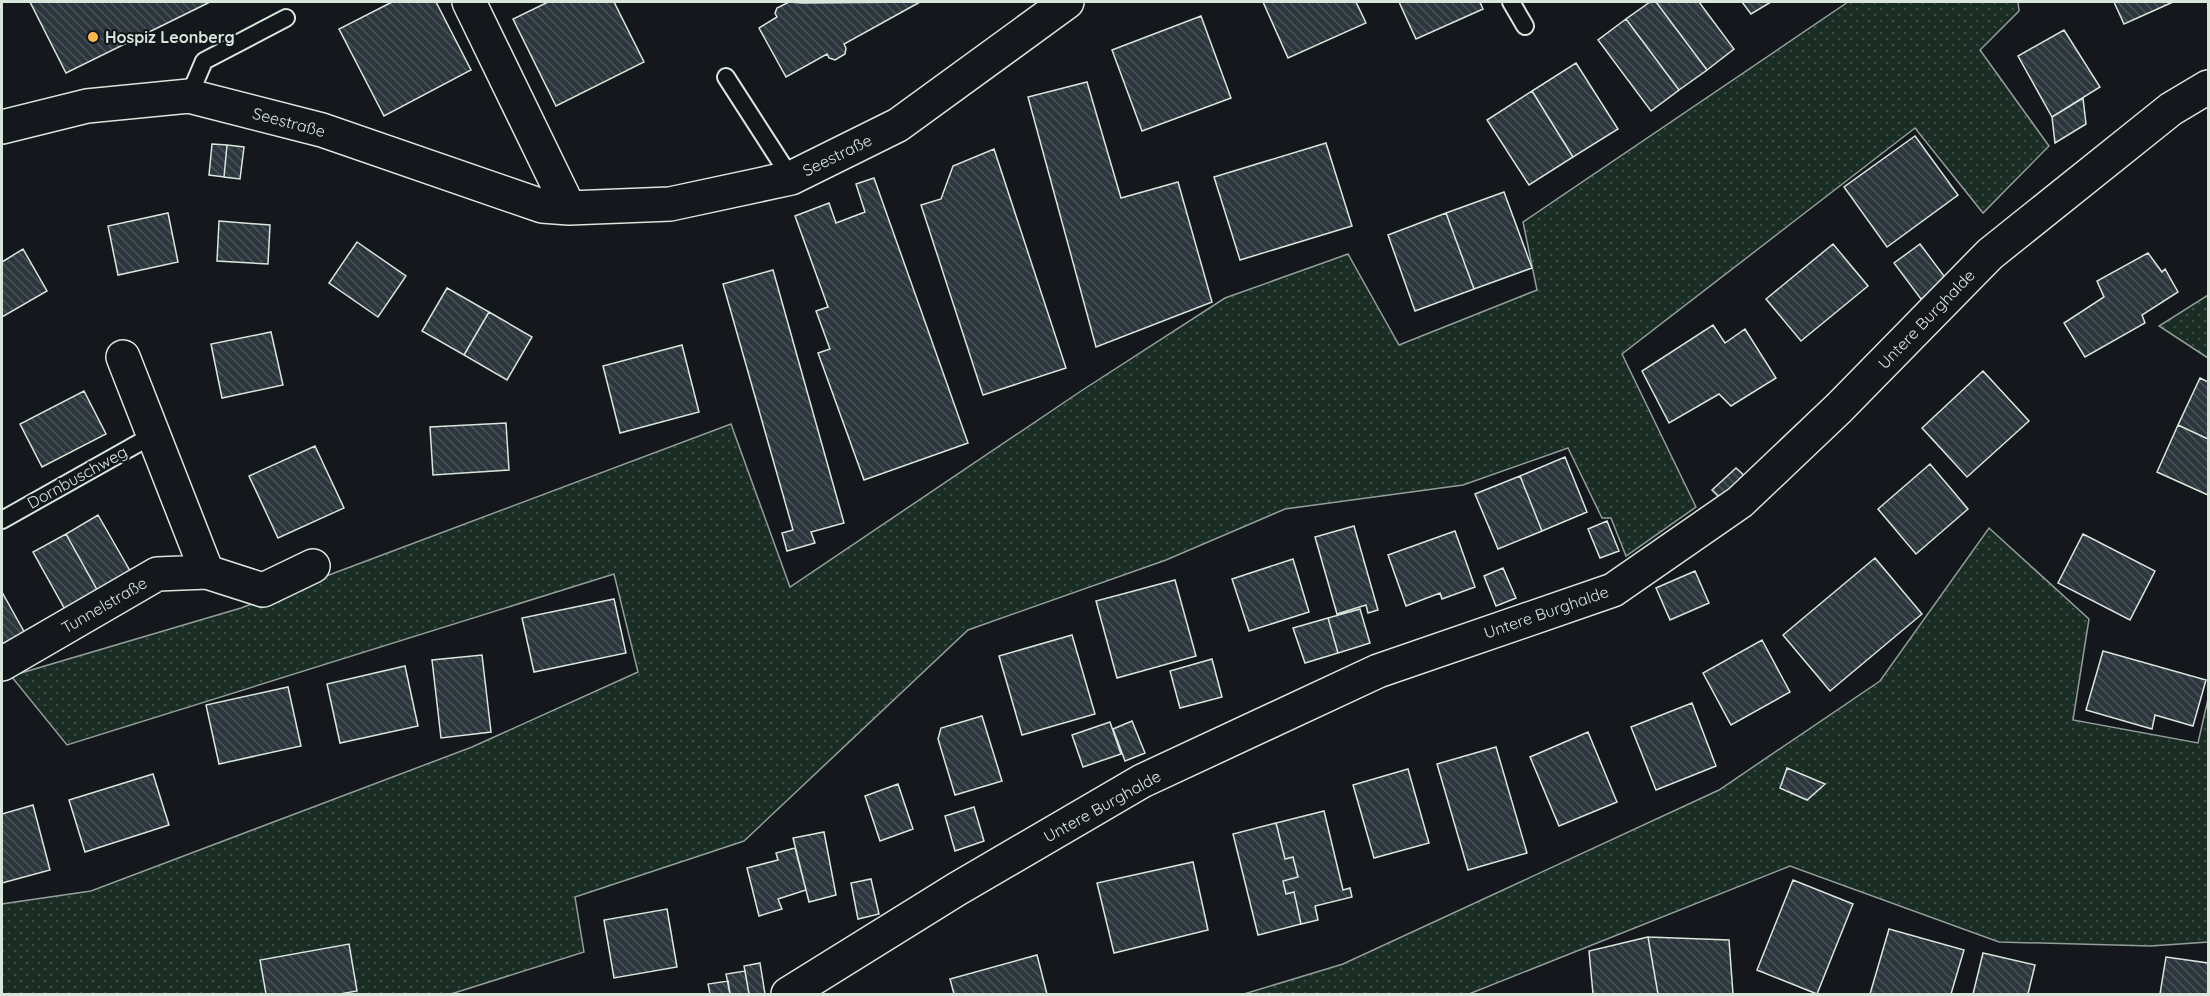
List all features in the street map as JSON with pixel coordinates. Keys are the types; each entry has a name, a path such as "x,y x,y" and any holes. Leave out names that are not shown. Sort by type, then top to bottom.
{"street":[{"path":"469,2 569,207"},
{"name":"Seestraße","path":"2,123 87,106 189,96 322,130 542,206 670,204 791,178 898,125 1067,2"},
{"name":"Untere Burghalde","path":"788,994 957,889 1142,781 1378,671 1613,590 1740,502 1839,408 1990,254 2171,109 2208,87"},
{"path":"123,357 207,572"},
{"name":"Tunnelstraße","path":"2,664 157,574 207,572 263,590 313,566"}],"lane":[{"path":"1511,2 1525,26"},
{"path":"189,96 204,61 286,18"},
{"path":"726,76 791,178"},
{"name":"Dornbuschweg","path":"2,520 153,435"}],"green space":[{"path":"1848,2 2018,2 2019,11 1980,50 2049,146 1983,213 1915,128 1622,354 1696,507 1626,556 1611,518 1602,518 1568,448 1463,485 1285,509 1166,560 968,630 744,841 575,897 584,952 451,994 2,994 2,904 91,891 472,747 638,672 614,574 67,745 11,676 241,608 731,424 790,587 1081,391 1225,298 1348,254 1399,345 1537,290 1523,222"},
{"path":"2208,295 2208,358 2159,326"},
{"path":"1989,528 2089,619 2073,720 2198,743 2208,699 2208,942 2151,946 1999,942 1790,866 1469,994 1244,994 1343,964 1719,790 1880,681"}],"building":[{"name":"Hospiz Leonberg","path":"30,2 210,2 66,73"},
{"path":"392,2 436,2 471,70 384,116 339,29"},
{"path":"548,2 614,2 644,62 556,106 513,19"},
{"path":"789,2 920,2 844,44 845,54 835,60 829,58 827,54 786,77 759,28 777,17 775,13 777,8"},
{"path":"1263,2 1356,2 1366,23 1288,58"},
{"path":"1399,2 1480,2 1483,9 1416,39"},
{"path":"1650,2 1656,2 1707,70 1679,90 1626,19"},
{"path":"1656,2 1699,2 1734,49 1707,70"},
{"path":"1742,2 1771,2 1751,14"},
{"path":"2114,2 2173,2 2124,24"},
{"path":"1201,16 1231,98 1142,131 1112,50"},
{"path":"1626,19 1679,90 1651,111 1598,40"},
{"path":"2064,30 2100,87 2052,117 2018,56"},
{"path":"1576,63 1618,129 1573,157 1532,91"},
{"path":"1087,82 1121,198 1178,182 1212,302 1096,347 1028,97"},
{"path":"1532,91 1573,157 1529,185 1487,120"},
{"path":"2083,98 2086,124 2055,143 2052,117"},
{"path":"1915,136 1958,195 1887,247 1844,187"},
{"path":"1326,143 1352,226 1240,260 1214,177"},
{"path":"212,144 227,145 224,177 209,175"},
{"path":"227,145 244,147 240,179 224,177"},
{"path":"994,149 1066,368 983,395 921,205 941,199 953,166"},
{"path":"874,178 968,443 864,480 818,353 830,349 816,311 828,307 795,216 829,203 836,223 865,212 856,184"},
{"path":"1504,192 1532,268 1474,289 1446,213"},
{"path":"168,213 178,262 118,275 108,226"},
{"path":"1446,213 1474,289 1415,311 1388,235"},
{"path":"219,221 270,225 268,264 217,261"},
{"path":"357,242 406,276 378,317 329,283"},
{"path":"1833,244 1868,286 1801,341 1766,299"},
{"path":"1920,244 1947,280 1921,299 1894,263"},
{"path":"23,249 47,291 2,317 2,262"},
{"path":"2148,253 2162,272 2165,269 2178,292 2142,315 2145,323 2085,357 2064,323 2104,297 2097,281"},
{"path":"773,270 844,523 811,532 815,543 787,551 782,533 793,530 723,284"},
{"path":"447,288 489,312 464,355 422,331"},
{"path":"489,312 532,337 507,380 464,355"},
{"path":"1713,325 1725,343 1745,329 1776,378 1731,406 1719,394 1669,423 1642,371"},
{"path":"271,332 283,385 222,398 211,344"},
{"path":"682,345 699,412 620,433 603,366"},
{"path":"1983,371 2029,421 1967,477 1922,428"},
{"path":"2200,378 2208,382 2208,439 2178,425"},
{"path":"84,391 106,434 42,467 20,424"},
{"path":"506,423 509,470 433,475 430,427"},
{"path":"2178,425 2208,439 2208,495 2157,472"},
{"path":"315,446 344,508 278,538 249,476"},
{"path":"1565,457 1587,512 1542,531 1520,476"},
{"path":"1930,464 1968,509 1916,554 1878,509"},
{"path":"1736,468 1748,479 1724,502 1712,490"},
{"path":"1520,476 1542,531 1498,549 1475,494"},
{"path":"98,515 133,576 100,595 66,534"},
{"path":"1607,521 1619,551 1600,558 1588,529"},
{"path":"1354,526 1378,610 1368,613 1366,605 1337,614 1315,537"},
{"path":"1455,531 1475,587 1442,599 1440,593 1406,606 1388,555"},
{"path":"66,534 100,595 67,613 33,552"},
{"path":"2083,534 2155,571 2130,620 2058,583"},
{"path":"1875,558 1922,614 1830,691 1783,635"},
{"path":"1293,559 1309,612 1249,631 1232,579"},
{"path":"1503,568 1516,598 1496,606 1484,576"},
{"path":"1695,571 1709,603 1670,620 1656,588"},
{"path":"1175,580 1196,656 1117,678 1096,601"},
{"path":"2,592 27,637 2,651"},
{"path":"614,599 626,653 534,672 522,618"},
{"path":"1360,609 1370,643 1338,653 1328,618"},
{"path":"1328,618 1338,653 1305,663 1293,628"},
{"path":"1072,635 1095,714 1022,735 999,656"},
{"path":"1762,640 1790,692 1731,725 1703,673"},
{"path":"2103,651 2206,680 2193,726 2155,715 2152,729 2086,710"},
{"path":"482,655 491,732 441,738 432,660"},
{"path":"1212,659 1222,697 1180,708 1170,671"},
{"path":"405,666 418,726 340,743 327,684"},
{"path":"288,687 301,746 219,764 206,705"},
{"path":"1692,703 1716,766 1656,790 1631,727"},
{"path":"982,716 1002,781 955,795 938,739 941,728"},
{"path":"1132,721 1145,753 1125,761 1113,729"},
{"path":"1110,722 1121,754 1083,767 1072,735"},
{"path":"1588,732 1617,802 1559,826 1530,757"},
{"path":"1496,747 1527,853 1468,870 1437,764"},
{"path":"1787,768 1825,784 1807,800 1780,788"},
{"path":"1408,769 1429,843 1374,858 1353,785"},
{"path":"153,774 169,825 85,852 69,800"},
{"path":"898,784 913,829 880,841 865,796"},
{"path":"33,805 50,870 2,883 2,814"},
{"path":"974,807 984,841 955,851 945,816"},
{"path":"1324,811 1343,890 1350,888 1352,897 1315,906 1318,920 1301,924 1294,892 1286,894 1283,881 1298,877 1293,857 1285,859 1276,823"},
{"path":"1276,823 1285,859 1293,857 1298,877 1283,881 1286,894 1294,892 1301,924 1258,935 1233,834"},
{"path":"824,832 836,895 809,902 793,838"},
{"path":"795,848 806,890 778,899 782,909 759,916 747,868 778,860 776,853"},
{"path":"1193,862 1208,930 1114,953 1097,883"},
{"path":"871,879 879,914 858,919 851,883"},
{"path":"1793,880 1853,904 1817,994 1757,970"},
{"path":"667,909 677,967 614,978 604,920"},
{"path":"1889,929 1964,950 1951,994 1870,994"},
{"path":"1648,937 1729,940 1733,994 1658,994"},
{"path":"1648,937 1658,994 1593,994 1589,951"},
{"path":"349,944 357,991 340,994 266,994 260,960"},
{"path":"1983,953 2035,965 2028,994 1973,994"},
{"path":"1037,955 1047,994 954,994 950,979"},
{"path":"2166,957 2208,963 2208,994 2160,994"},
{"path":"760,963 765,994 749,994 744,966"},
{"path":"745,971 749,994 730,994 726,974"},
{"path":"728,981 730,994 710,994 708,984"}],"place":[{"name":"Hospiz Leonberg","path":"93,37"}]}
